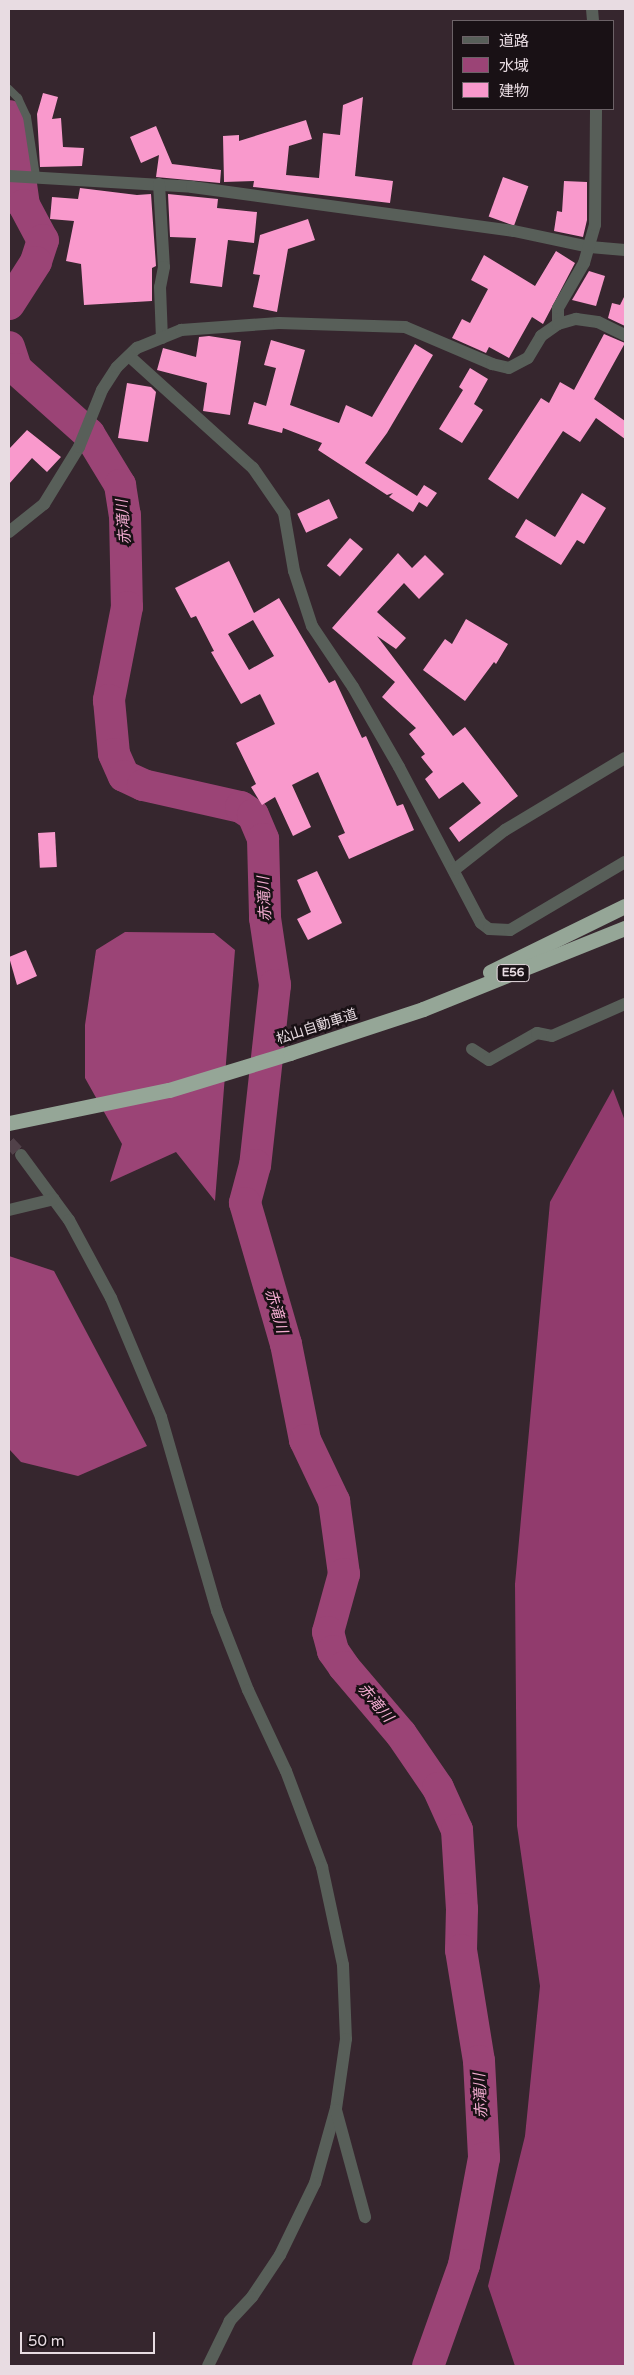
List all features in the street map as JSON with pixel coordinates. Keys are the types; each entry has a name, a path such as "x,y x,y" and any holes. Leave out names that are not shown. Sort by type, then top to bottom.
{"highway":[{"path":"401,1016 625,906"},
{"name":"松山自動車道","path":"9,1123 169,1090 290,1053 401,1016 625,928"}],"street":[{"path":"558,324 558,308 590,247 595,225 598,161 596,110"},
{"path":"9,176 159,184 514,231 590,247 625,250"},
{"path":"159,184 164,267 160,287 162,338"},
{"path":"9,532 44,504 79,447 91,424 102,390 117,368 137,348 181,330 279,323 405,327 492,364 509,368 528,358 540,336 558,324 576,319 598,322 625,335"},
{"path":"129,356 253,468 284,513 294,571 312,626 354,688 481,922 489,929 510,930 625,862"},
{"path":"454,870 505,830 625,758"},
{"path":"472,1049 489,1060 537,1033 552,1036 625,1004"},
{"path":"21,1155 54,1199 111,1298 161,1417 217,1611 248,1690 286,1771 322,1867 343,1965 346,2039 336,2108 315,2183 280,2255 252,2297 230,2321 208,2366"},
{"path":"9,1210 54,1199"},
{"path":"336,2108 365,2217"}],"lane":[{"path":"9,89 18,98 27,117 33,176"}],"shaded area":[{"path":"613,1089 625,1121 625,2366 515,2366 488,2286 525,2136 540,1986 517,1826 515,1584 550,1202"}],"water":[{"path":"125,932 214,933 235,950 215,1201 176,1152 110,1182 122,1144 85,1078 85,1025 96,950"},
{"path":"9,1256 54,1271 147,1446 78,1476 21,1462 9,1449"}],"building":[{"path":"43,93 58,97 52,119 61,118 63,147 84,148 82,166 40,167 37,114"},
{"path":"363,97 355,176 393,181 390,203 253,187 254,181 224,182 223,136 239,135 239,141 306,120 312,139 289,146 286,175 319,178 323,133 340,135 343,105"},
{"path":"156,126 172,164 221,170 220,183 156,177 159,155 141,163 130,137"},
{"path":"503,177 528,186 514,226 489,216"},
{"path":"564,181 587,182 587,220 583,237 554,231 557,211 562,212"},
{"path":"80,188 137,195 151,194 156,266 152,268 152,301 84,305 81,264 66,261 74,221 50,219 52,197 78,199"},
{"path":"168,194 218,199 217,208 257,212 254,243 228,240 222,287 190,283 196,238 170,237"},
{"path":"308,219 315,240 288,249 277,312 253,307 260,275 253,274 260,235"},
{"path":"556,251 575,263 543,324 532,317 509,358 489,347 486,353 452,338 462,319 470,323 488,289 471,280 484,255 535,286"},
{"path":"589,271 605,276 596,306 572,300"},
{"path":"625,295 625,326 608,318 612,303 620,305"},
{"path":"604,334 625,343 594,399 625,421 625,439 596,418 580,442 563,431 518,499 488,479 541,398 549,403 560,382 574,390"},
{"path":"209,336 241,341 230,415 203,411 207,383 157,370 163,348 196,357 199,337"},
{"path":"271,340 305,350 290,405 339,423 346,405 372,417 415,344 433,355 387,433 365,463 417,496 424,485 437,493 427,507 419,502 413,512 389,497 393,493 387,495 318,450 322,443 283,428 282,433 248,424 254,402 266,406 276,368 264,365"},
{"path":"470,368 488,379 474,404 483,410 462,443 439,429 463,390 459,387"},
{"path":"127,383 151,387 156,392 148,442 118,438"},
{"path":"27,430 61,457 47,472 32,458 9,484 9,449"},
{"path":"582,493 606,508 584,544 577,540 561,565 515,537 526,519 555,537"},
{"path":"329,499 338,518 306,533 297,514"},
{"path":"350,538 363,549 340,577 327,566"},
{"path":"398,553 412,568 425,555 444,574 419,599 404,583 377,612 406,638 396,649 377,636 453,736 465,727 518,796 459,842 449,828 481,803 463,782 439,799 425,779 433,772 421,757 425,754 409,734 416,728 382,697 395,682 332,628"},
{"path":"229,561 254,613 279,598 329,683 335,680 362,738 366,736 397,806 403,804 414,830 349,859 338,836 345,833 318,772 292,785 311,827 293,836 275,797 262,805 251,787 256,784 236,743 275,724 260,694 241,704 211,652 214,651 196,616 191,618 175,588","holes":["253,620 274,656 249,670 228,634"]},
{"path":"466,619 508,644 496,664 494,662 465,701 423,670 445,639 452,644"},
{"path":"55,832 57,867 40,868 38,833"},
{"path":"317,871 342,923 308,940 297,919 311,912 297,880"},
{"path":"26,950 37,976 17,985 9,957"}],"waterway":[{"name":"赤滝川","path":"9,116 12,121 24,205 43,240 36,262 9,304"},
{"name":"赤滝川","path":"9,347 16,369 89,434 120,485 125,515 127,607 109,700 114,754 124,776 143,785 241,807 253,815 263,839 265,918 275,985 255,1165 245,1203 286,1344 305,1440 334,1501 344,1574 328,1632 333,1651 344,1667 401,1734 438,1788 457,1830 462,1909 461,1950 479,2061 484,2158 464,2265 428,2366"}],"tunnel":[{"path":"9,1142 21,1155"}]}
